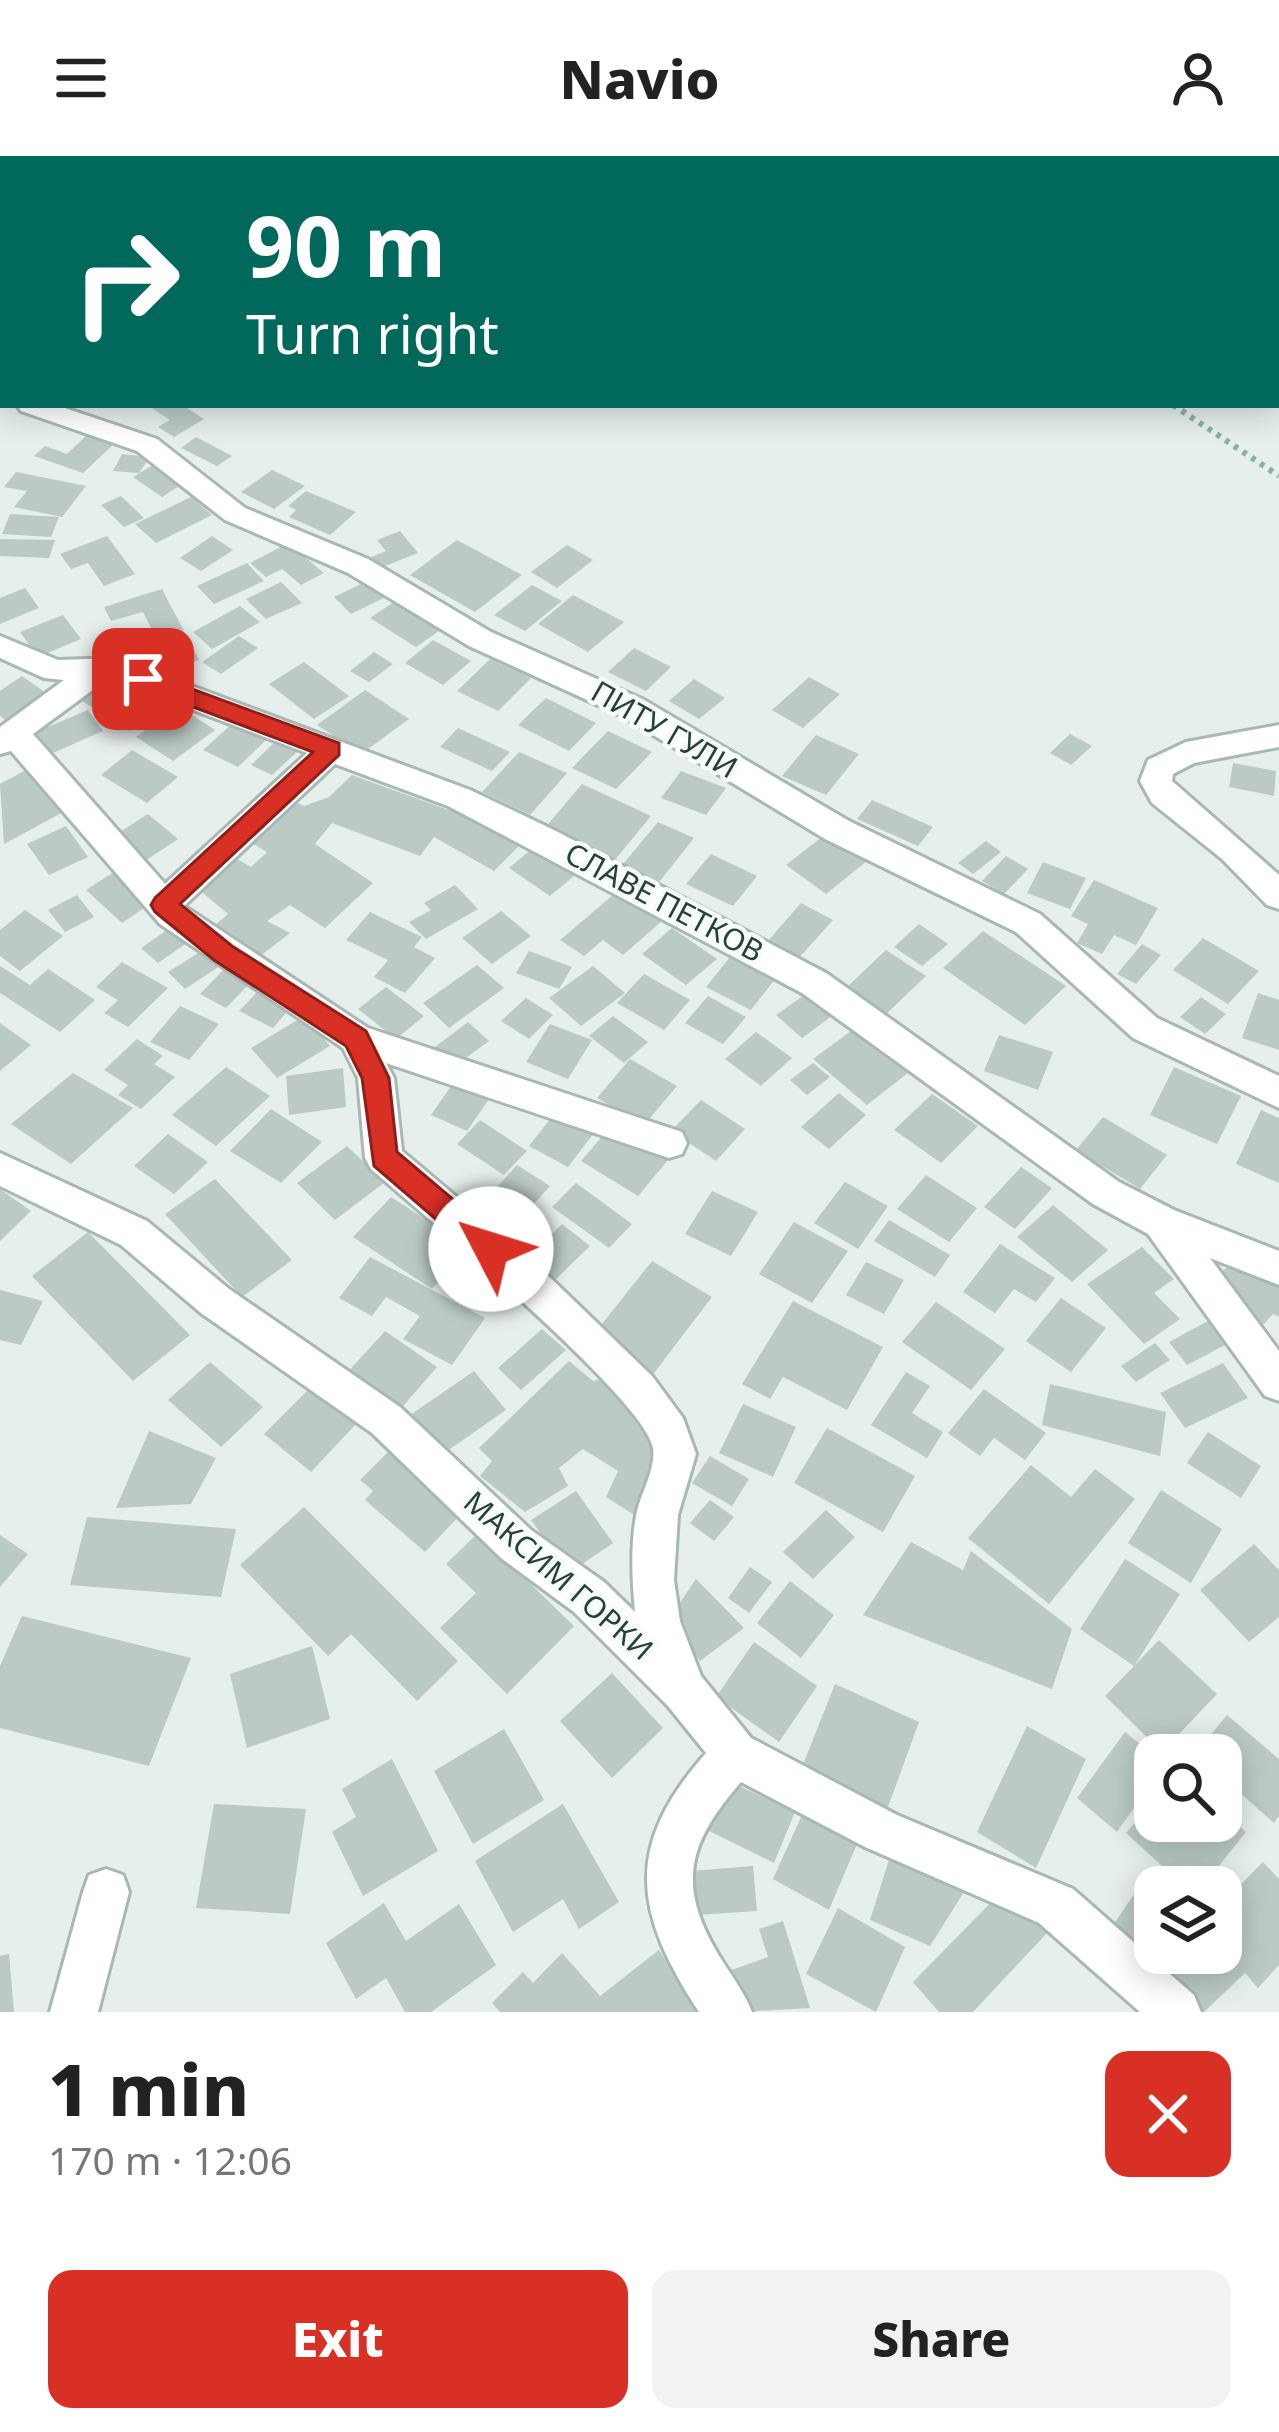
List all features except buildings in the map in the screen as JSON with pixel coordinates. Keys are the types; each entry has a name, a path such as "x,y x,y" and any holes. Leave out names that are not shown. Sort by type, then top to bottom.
{"street":[{"name":"ПИТУ ГУЛИ","path":"39,408 147,445 235,514 358,566 480,639 582,682 799,809 1028,923 1145,1028 1279,1093"},
{"name":"СЛАВЕ ПЕТКОВ","path":"0,646 55,671 106,665 458,798 814,983 1106,1193 1161,1222 1279,1268"},
{"path":"106,665 7,739 164,905 223,953 356,1038 669,1143"},
{"path":"1279,736 1186,753 1159,768 1156,781 1163,795 1234,850 1279,896"},
{"path":"164,905 331,749"},
{"path":"356,1038 376,1078 384,1158 520,1274 638,1389 673,1437 674,1461 653,1540 653,1580 658,1622 685,1690"},
{"name":"МАКСИМ ГОРКИ","path":"0,1169 134,1233 215,1300 386,1420 516,1544 589,1597 685,1690 735,1754 881,1831 1056,1906 1177,2012"},
{"path":"1161,1222 1279,1383"},
{"path":"728,2012 676,1923 668,1863 684,1816 735,1754"},
{"path":"74,2012 106,1892"}],"path":[{"path":"1177,408 1279,476"}],"route":[{"path":"143,679 331,749 164,905 223,953 356,1038 376,1078 384,1158 491,1249"}]}
